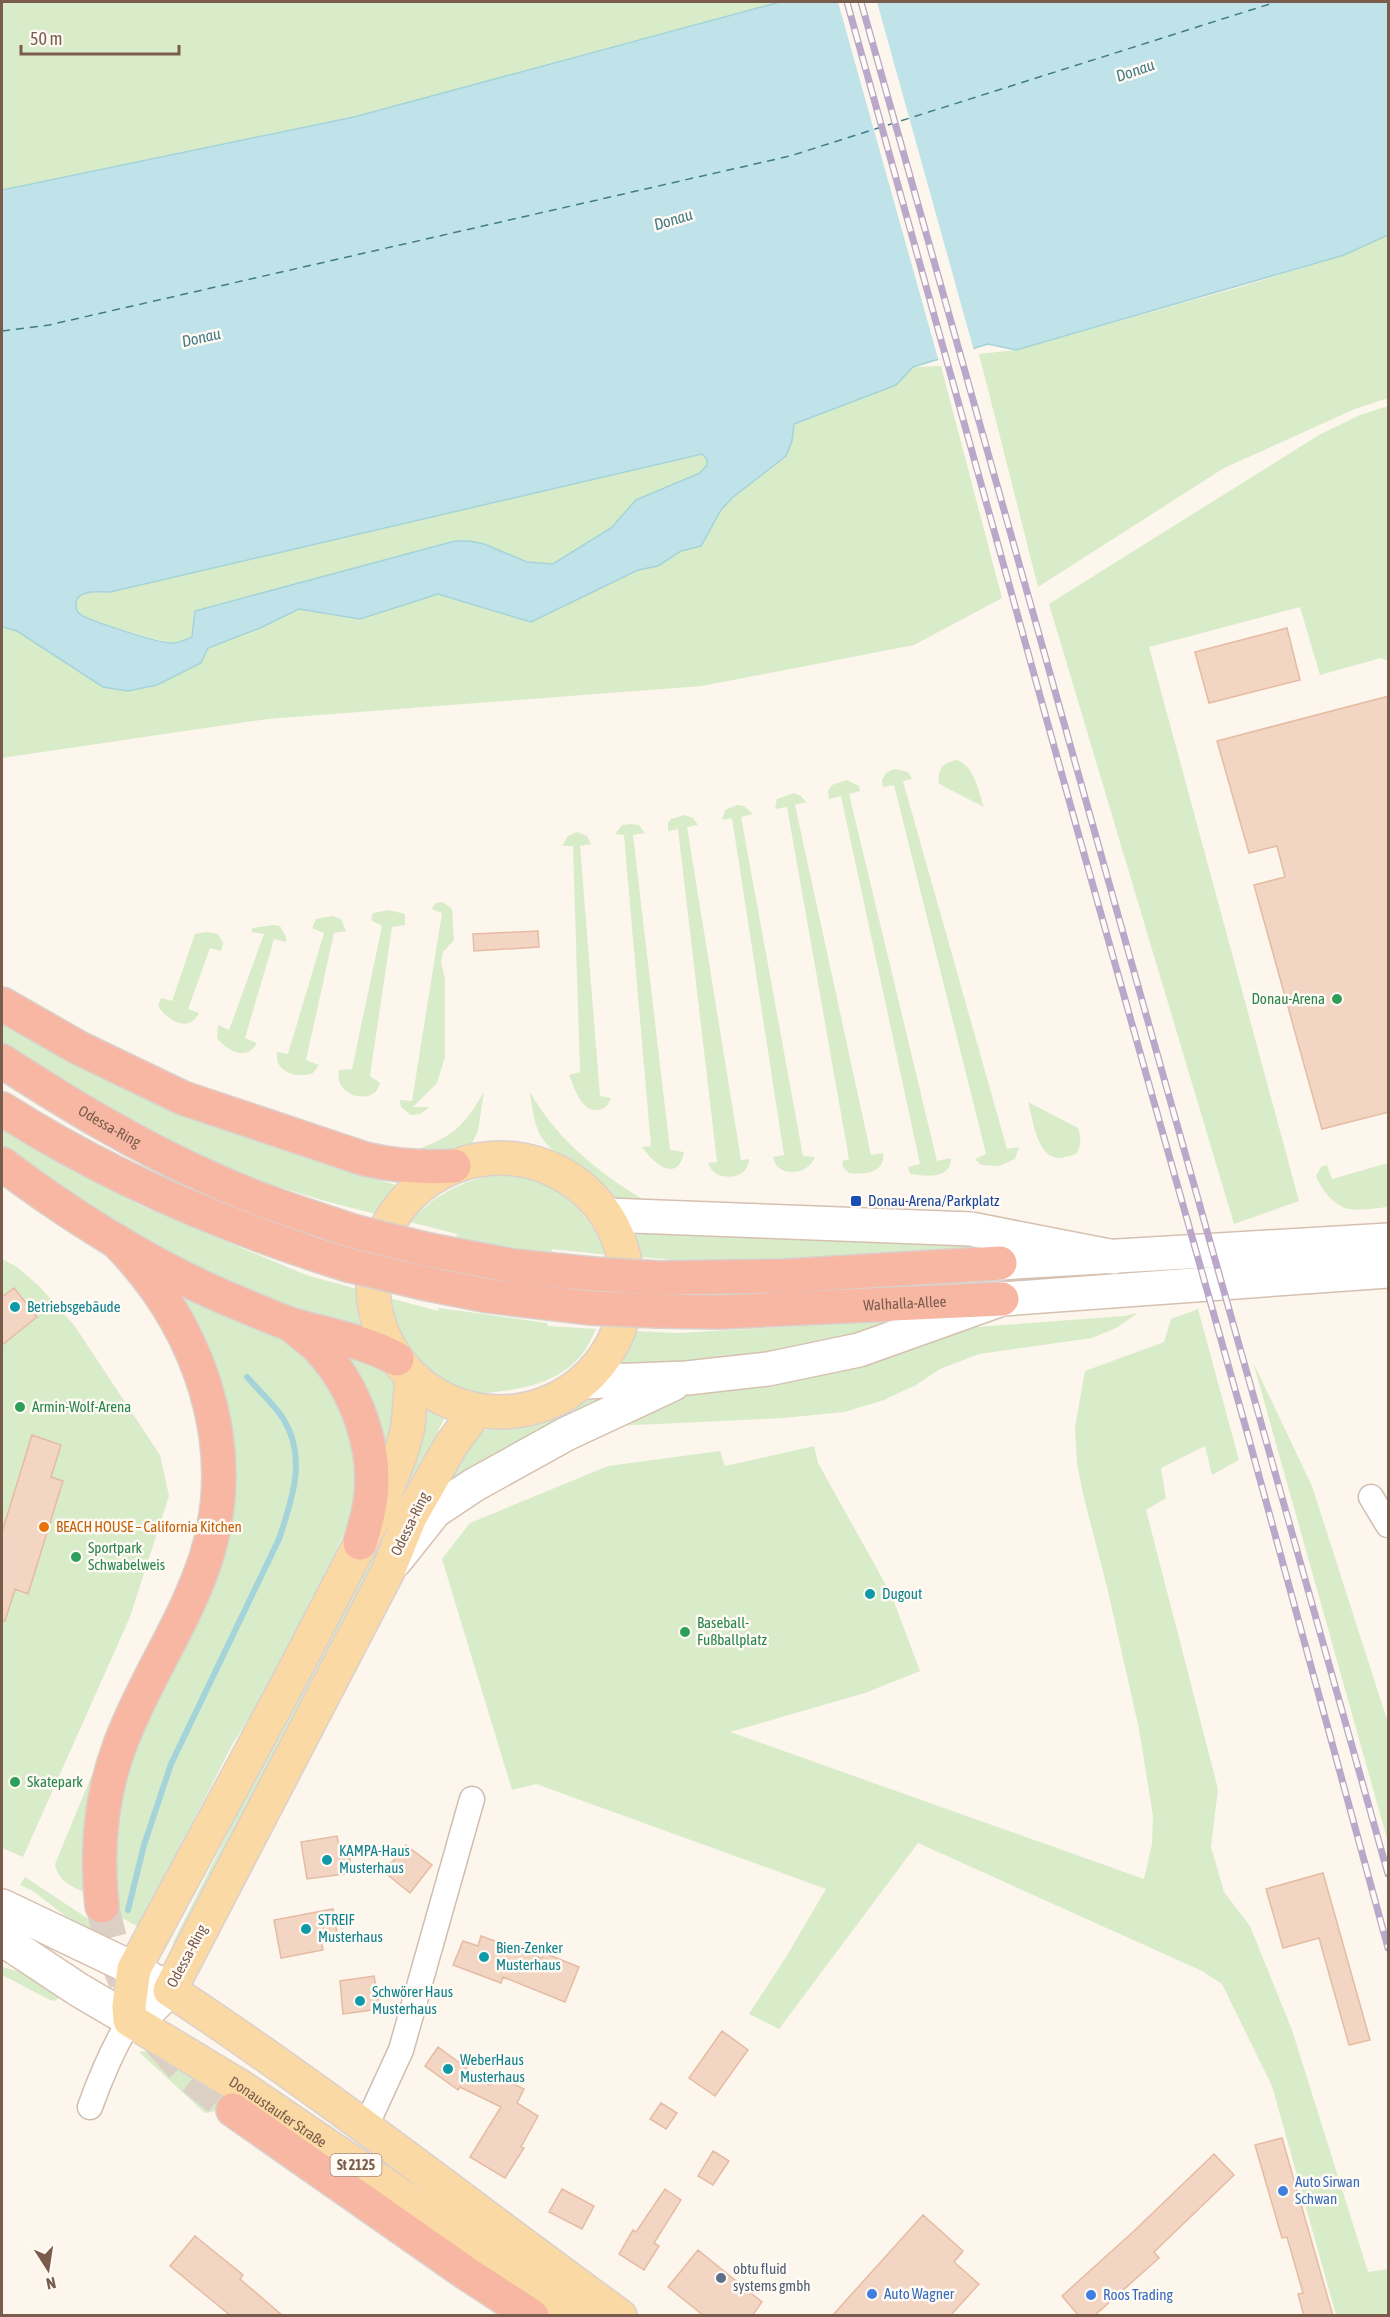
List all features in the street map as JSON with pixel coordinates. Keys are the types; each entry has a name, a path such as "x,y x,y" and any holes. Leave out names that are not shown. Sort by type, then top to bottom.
{"highway":[{"path":"2,1004 79,1048 183,1098 364,1159 426,1168 454,1166"},
{"name":"Odessa-Ring","path":"2,1061 69,1105 163,1156 215,1181 294,1212 356,1232 429,1250 514,1266 660,1278 785,1276 1000,1263"},
{"name":"Walhalla-Allee","path":"2,1109 38,1132 142,1187 202,1214 265,1238 348,1265 489,1296 590,1308 721,1312 1002,1299"},
{"path":"2,1164 71,1214 118,1243 204,1288 290,1324 372,1346 404,1368"},
{"path":"102,1906 98,1860 100,1824 111,1770 120,1744 172,1638 207,1555 215,1508 218,1470 212,1412 195,1357 175,1315 155,1284 118,1243"},
{"path":"290,1324 318,1348 338,1372 352,1396 364,1430 371,1462 371,1501 360,1543"},
{"path":"233,2110 466,2273 532,2316"}],"main road":[{"path":"479,1159 517,1159 552,1168 583,1188 607,1215 622,1248 628,1285 627,1294 623,1321 607,1354 583,1382 551,1402 515,1411 477,1410 439,1396 404,1368 381,1330 373,1298 374,1264 384,1233 401,1205 425,1182 454,1166 479,1159"},
{"path":"607,1215 971,1229 1114,1257"},
{"path":"1000,1263 1389,1240"},
{"name":"Walhalla-Allee","path":"1002,1299 1389,1271"},
{"path":"583,1382 687,1378 768,1369 859,1350 1002,1299"},
{"path":"130,2020 129,2006 134,1969 287,1685 382,1502 401,1453 408,1427 404,1368"},
{"path":"388,1571 435,1511 474,1485 566,1434 687,1378"},
{"name":"Odessa-Ring","path":"130,2020 150,2009 170,1990 388,1571 410,1517 451,1445 477,1410"},
{"name":"St 2125","path":"2,1906 134,1969 170,1990 366,2126 494,2224 620,2316"},
{"name":"Donaustaufer Straße","path":"2,1939 79,1990 242,2087 578,2316"}],"street":[{"path":"1371,1497 1389,1526"},
{"path":"366,2126 401,2050 472,1799"},
{"path":"90,2107 105,2068 130,2020"}],"green space":[{"path":"2,2 780,2 354,117 2,190"},
{"path":"1388,235 1388,398 1355,409 1224,468 1038,587 979,354 1016,350 1240,287 1344,255"},
{"path":"941,366 1002,598 914,645 702,686 267,719 2,758 2,627 17,631 208,648 260,628 299,609 360,619 438,594 531,622 638,570 658,566 681,551 701,546 721,510 732,498 786,456 792,441 794,424 896,385 913,367"},
{"path":"1388,406 1388,661 1381,658 1320,675 1300,607 1149,647 1299,1201 1234,1224 1049,604 1319,435 1360,415"},
{"path":"702,454 707,459 707,465 700,473 636,500 611,528 553,564 527,562 484,544 173,644 94,622 76,609 76,602 85,593 110,592"},
{"path":"957,760 972,773 984,807 939,784 939,774 942,768"},
{"path":"894,769 908,772 912,779 903,781 1007,1149 1019,1147 1015,1159 999,1166 981,1165 975,1159 986,1154 894,785 883,787 882,780 886,773"},
{"path":"847,780 859,786 860,791 849,794 937,1161 951,1158 947,1170 936,1175 910,1174 908,1167 920,1164 841,796 829,799 828,791 832,785"},
{"path":"794,793 806,802 795,805 871,1155 883,1153 881,1165 867,1173 849,1173 843,1167 842,1161 849,1159 787,807 775,809 777,799"},
{"path":"737,805 744,806 753,814 741,817 803,1156 815,1157 809,1166 793,1172 782,1170 776,1165 773,1157 784,1155 732,818 722,820 725,810"},
{"path":"685,815 693,818 698,825 687,827 741,1160 749,1159 743,1172 731,1177 717,1174 708,1163 717,1162 678,829 668,831 668,823 671,819"},
{"path":"622,825 639,825 645,833 633,835 670,1150 684,1152 681,1162 671,1169 658,1164 642,1147 651,1146 624,835 615,834"},
{"path":"577,832 587,836 591,844 580,846 600,1096 611,1098 605,1107 594,1110 580,1100 569,1075 580,1072 573,846 562,846 568,836"},
{"path":"443,902 452,909 454,940 443,952 441,962 445,979 445,1057 437,1083 413,1107 430,1107 420,1114 411,1115 401,1107 400,1100 412,1101 442,913 431,909 436,903"},
{"path":"389,910 405,914 405,925 392,927 370,1076 380,1083 371,1095 355,1096 342,1087 339,1070 352,1069 382,926 371,920 373,913"},
{"path":"332,916 341,919 346,931 334,933 306,1060 319,1065 313,1073 294,1074 279,1065 277,1052 288,1054 324,933 312,928 316,919"},
{"path":"280,926 286,942 274,939 245,1038 257,1043 248,1052 237,1052 226,1047 217,1038 218,1025 229,1030 264,934 251,932 253,928"},
{"path":"207,932 218,934 223,943 221,951 210,948 188,1009 199,1013 190,1023 178,1023 158,1006 161,998 172,1001 195,934"},
{"path":"2,1023 52,1052 165,1107 283,1149 411,1190 387,1217 226,1171 137,1128 2,1047"},
{"path":"484,1092 478,1131 472,1143 428,1153 404,1154 432,1144 451,1133 468,1117"},
{"path":"530,1092 556,1129 588,1161 625,1188 664,1211 621,1206 590,1172 550,1148 536,1126"},
{"path":"1028,1102 1078,1128 1080,1142 1076,1154 1057,1158 1044,1150 1036,1135"},
{"path":"2,1123 32,1143 140,1205 306,1275 357,1289 360,1314 369,1337 220,1287 2,1151"},
{"path":"1388,1163 1388,1207 1359,1210 1344,1208 1329,1197 1316,1176 1321,1167 1327,1165 1332,1179"},
{"path":"508,1175 536,1181 563,1195 592,1228 608,1255 552,1249 551,1255 456,1240 457,1234 410,1222 427,1205 445,1193 465,1183 488,1176"},
{"path":"631,1226 994,1245 1012,1252 683,1261 641,1257"},
{"name":"Sportpark Schwabelweis","path":"2,1259 17,1267 39,1286 74,1325 160,1455 169,1496 130,1617 23,1857 2,1848"},
{"path":"152,1274 252,1326 289,1342 315,1365 351,1421 359,1475 353,1512 319,1592 276,1675 232,1745 146,1914 137,1926 116,1915 113,1888 119,1788 227,1501"},
{"path":"382,1296 438,1311 439,1308 547,1323 548,1326 596,1329 583,1353 574,1363 552,1378 514,1389 459,1398 441,1391 404,1355 389,1330"},
{"path":"1198,1309 1239,1460 1212,1475 1205,1446 1161,1468 1166,1498 1146,1510 1218,1789 1211,1847 1224,1892 1250,1926 1292,2030 1368,2272 1388,2269 1388,2315 1336,2315 1272,2086 1222,1984 1202,1971 918,1843 779,2029 749,2014 826,1889 536,1784 512,1790 442,1559 470,1523 608,1466 720,1451 725,1466 814,1446 818,1463 891,1594 920,1671 865,1693 730,1732 1144,1879 1152,1844 1153,1816 1139,1729 1084,1498 1077,1463 1075,1427 1085,1371 1164,1342 1171,1319"},
{"path":"1138,1313 1116,1328 1092,1338 979,1354 940,1369 916,1385 884,1400 844,1412 783,1418 614,1426 684,1395 819,1376 880,1360 952,1331"},
{"path":"910,1320 865,1334 771,1354 612,1371 634,1331 678,1333"},
{"path":"322,1344 374,1360 396,1383 402,1406 379,1485"},
{"path":"1253,1362 1312,1486 1388,1723 1388,1842"},
{"path":"662,1384 433,1496 480,1432 497,1426 529,1423 553,1415 576,1404 593,1392"},
{"path":"423,1405 446,1415 180,1946 173,1943 392,1503"},
{"path":"96,1765 88,1804 89,1895 63,1880 55,1864"},
{"path":"25,1877 93,1922 96,1929 94,1931 68,1918 33,1891 20,1885"},
{"path":"2,1967 36,1976 62,1991 59,1998 54,2001 50,2000 2,1975"},
{"path":"139,2052 164,2054 243,2106 205,2113"}],"water":[{"name":"Donau","path":"780,2 1388,2 1388,235 1344,255 1016,350 988,344 913,367 896,385 794,424 792,441 786,456 732,498 721,510 701,546 681,551 658,566 638,570 531,622 438,594 360,619 299,609 260,628 208,648 201,663 157,685 128,691 103,687 17,631 2,627 2,190 354,117","holes":["702,454 707,459 707,465 700,473 636,500 611,528 553,564 527,562 484,544 455,541 195,611 192,637 176,643 167,643 111,627 86,617 76,608 76,601 83,594 110,592"]}],"pier":[{"path":"838,2 877,2 974,351 939,362"}],"building":[{"path":"1287,628 1300,680 1209,703 1195,652"},
{"name":"Donau-Arena","path":"1389,696 1389,1112 1322,1129 1254,885 1285,877 1277,846 1249,853 1217,741"},
{"path":"538,931 539,947 474,951 473,934"},
{"name":"Betriebsgebäude","path":"14,1288 37,1317 2,1345 2,1297"},
{"path":"32,1435 61,1445 51,1477 63,1481 28,1594 15,1589 5,1621 2,1620 2,1532"},
{"name":"KAMPA-Haus Musterhaus","path":"337,1836 339,1847 348,1846 352,1873 307,1879 301,1842"},
{"path":"406,1845 432,1865 410,1893 384,1872"},
{"path":"1323,1873 1370,2040 1349,2045 1319,1938 1283,1948 1266,1889"},
{"name":"STREIF Musterhaus","path":"333,1909 338,1938 321,1941 323,1950 281,1958 274,1920"},
{"path":"481,1936 542,1958 544,1953 579,1967 565,2002 503,1977 501,1983 453,1965 463,1941 478,1946"},
{"name":"Schwörer Haus Musterhaus","path":"374,1976 380,2009 343,2014 340,1981"},
{"path":"722,2031 748,2050 715,2096 689,2078"},
{"path":"438,2047 490,2085 495,2075 524,2089 517,2103 538,2116 521,2147 524,2148 505,2178 470,2157 501,2107 460,2087 458,2090 425,2066"},
{"path":"661,2103 677,2113 666,2129 650,2119"},
{"name":"Auto Sirwan Schwan","path":"1282,2138 1333,2316 1304,2316 1298,2294 1303,2293 1287,2237 1282,2238 1255,2145"},
{"path":"713,2151 729,2161 713,2185 698,2176"},
{"path":"1214,2154 1234,2175 1154,2252 1159,2258 1094,2316 1079,2316 1062,2296"},
{"path":"562,2189 594,2206 582,2229 549,2212"},
{"path":"665,2189 681,2200 654,2243 659,2246 644,2270 619,2254 633,2230 636,2232"},
{"path":"923,2215 963,2251 954,2262 979,2284 950,2316 832,2316"},
{"path":"195,2236 243,2275 240,2279 283,2316 231,2316 170,2266"},
{"path":"698,2250 762,2302 752,2316 704,2316 668,2287"}],"waterway":[{"path":"128,1910 144,1845 171,1764 279,1539 292,1494 296,1464 291,1434 272,1403 247,1377"}],"ferry route":[{"path":"2,331 49,325 790,156 1276,2"}],"tunnel":[{"path":"102,1906 116,1960 125,1982"},
{"path":"160,2042 190,2076 233,2110"}],"railway":[{"path":"847,2 1247,1432 1388,1948"},
{"path":"861,2 1388,1874"}],"place":[{"name":"Donau-Arena","path":"1337,999"},
{"name":"Donau-Arena/Parkplatz","path":"856,1201"},
{"name":"Betriebsgebäude","path":"15,1307"},
{"name":"Armin-Wolf-Arena","path":"20,1407"},
{"name":"BEACH HOUSE – California Kitchen","path":"44,1527"},
{"name":"Sportpark Schwabelweis","path":"76,1557"},
{"name":"Dugout","path":"870,1594"},
{"name":"Baseball- Fußballplatz","path":"685,1632"},
{"name":"Skatepark","path":"15,1782"},
{"name":"KAMPA-Haus Musterhaus","path":"327,1860"},
{"name":"STREIF Musterhaus","path":"306,1929"},
{"name":"Bien-Zenker Musterhaus","path":"484,1957"},
{"name":"Schwörer Haus Musterhaus","path":"360,2001"},
{"name":"WeberHaus Musterhaus","path":"448,2069"},
{"name":"Auto Sirwan Schwan","path":"1283,2191"},
{"name":"obtu fluid systems gmbh","path":"721,2278"},
{"name":"Auto Wagner","path":"872,2294"},
{"name":"Roos Trading","path":"1091,2295"}]}
